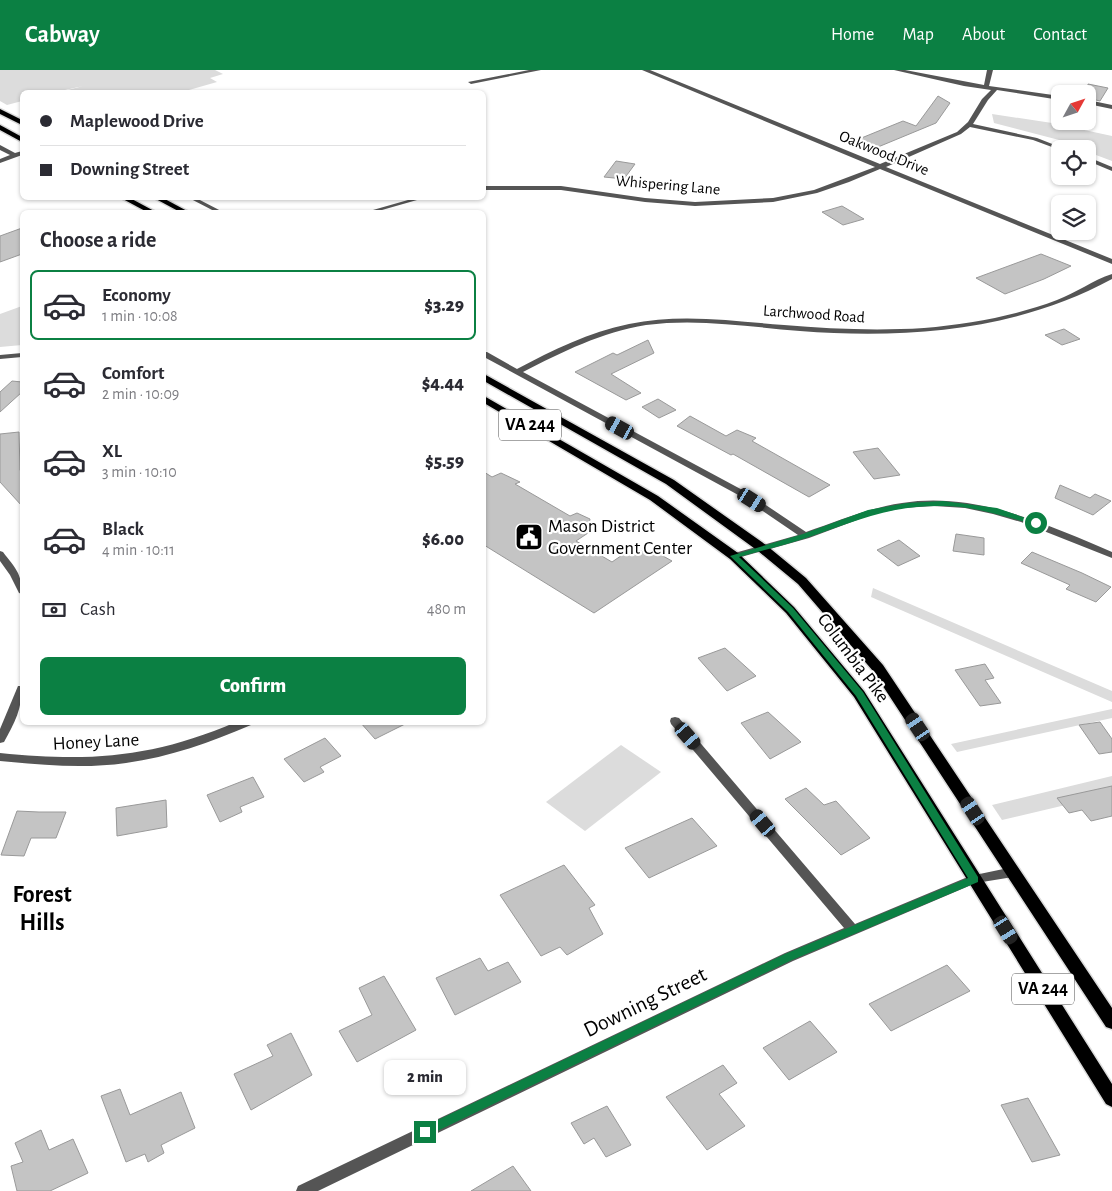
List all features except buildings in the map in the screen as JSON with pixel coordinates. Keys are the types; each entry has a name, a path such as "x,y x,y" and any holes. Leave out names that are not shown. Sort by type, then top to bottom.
{"main road":[{"path":"0,111 20,122"},
{"path":"0,127 20,139"},
{"path":"129,200 148,210"},
{"path":"162,200 181,210"},
{"name":"Columbia Pike","path":"486,378 670,482 781,562 827,607 878,668 1112,1022"},
{"name":"Columbia Pike","path":"486,400 654,498 734,556 790,610 860,694 1112,1099"}],"street":[{"path":"471,82 538,70"},
{"name":"Oakwood Drive","path":"646,70 1112,262"},
{"path":"897,70 986,87 1051,97"},
{"path":"986,87 990,70"},
{"name":"Whispering Lane","path":"486,188 561,188 670,202 744,202 815,192 946,141 970,125 983,99 996,88"},
{"path":"1096,104 1112,107"},
{"path":"970,125 1035,139 1051,145"},
{"path":"0,148 15,156"},
{"path":"0,161 20,154"},
{"path":"1096,162 1112,169"},
{"path":"196,200 216,210"},
{"path":"376,210 414,200"},
{"name":"Larchwood Road","path":"516,372 582,339 614,328 645,323 718,319 798,329 873,332 946,328 990,321 1044,307 1112,276"},
{"path":"0,357 20,355"},
{"path":"486,355 746,495 806,536"},
{"path":"734,556 806,536 870,512 895,506 943,503 997,511 1024,518 1112,555"},
{"path":"0,554 15,575 20,586"},
{"path":"0,739 9,723 20,694"},
{"path":"675,721 852,929"},
{"name":"Honey Lane","path":"0,757 33,761 109,762 147,757 185,748 241,725"},
{"name":"Downing Street","path":"303,1191 789,957 852,929 974,880 1013,872"}],"shaded area":[{"path":"0,70 215,70 223,74 210,78 217,82 189,90 68,90 83,86 65,90 20,90 20,102 7,105 0,101"},
{"path":"992,114 1051,123 1051,130 1084,130 1112,136 1112,161 1096,155 1096,140 1059,140 994,123"},
{"path":"20,307 20,345 0,347 0,314"},
{"path":"873,588 1112,691 1112,702 871,597"},
{"path":"1112,709 1112,718 957,752 951,744"},
{"path":"621,745 661,772 585,831 546,802"},
{"path":"1112,776 1112,794 1002,820 992,805"}],"place":[{"name":"Mason District Government Center","path":"529,537"}],"district":[{"name":"Forest Hills","path":"42,909"}],"route":[{"path":"425,1132 789,957 852,929 974,880 860,694 790,610 765,583 734,556 806,536 870,512 895,506 943,503 970,506 997,511 1036,523"}]}
